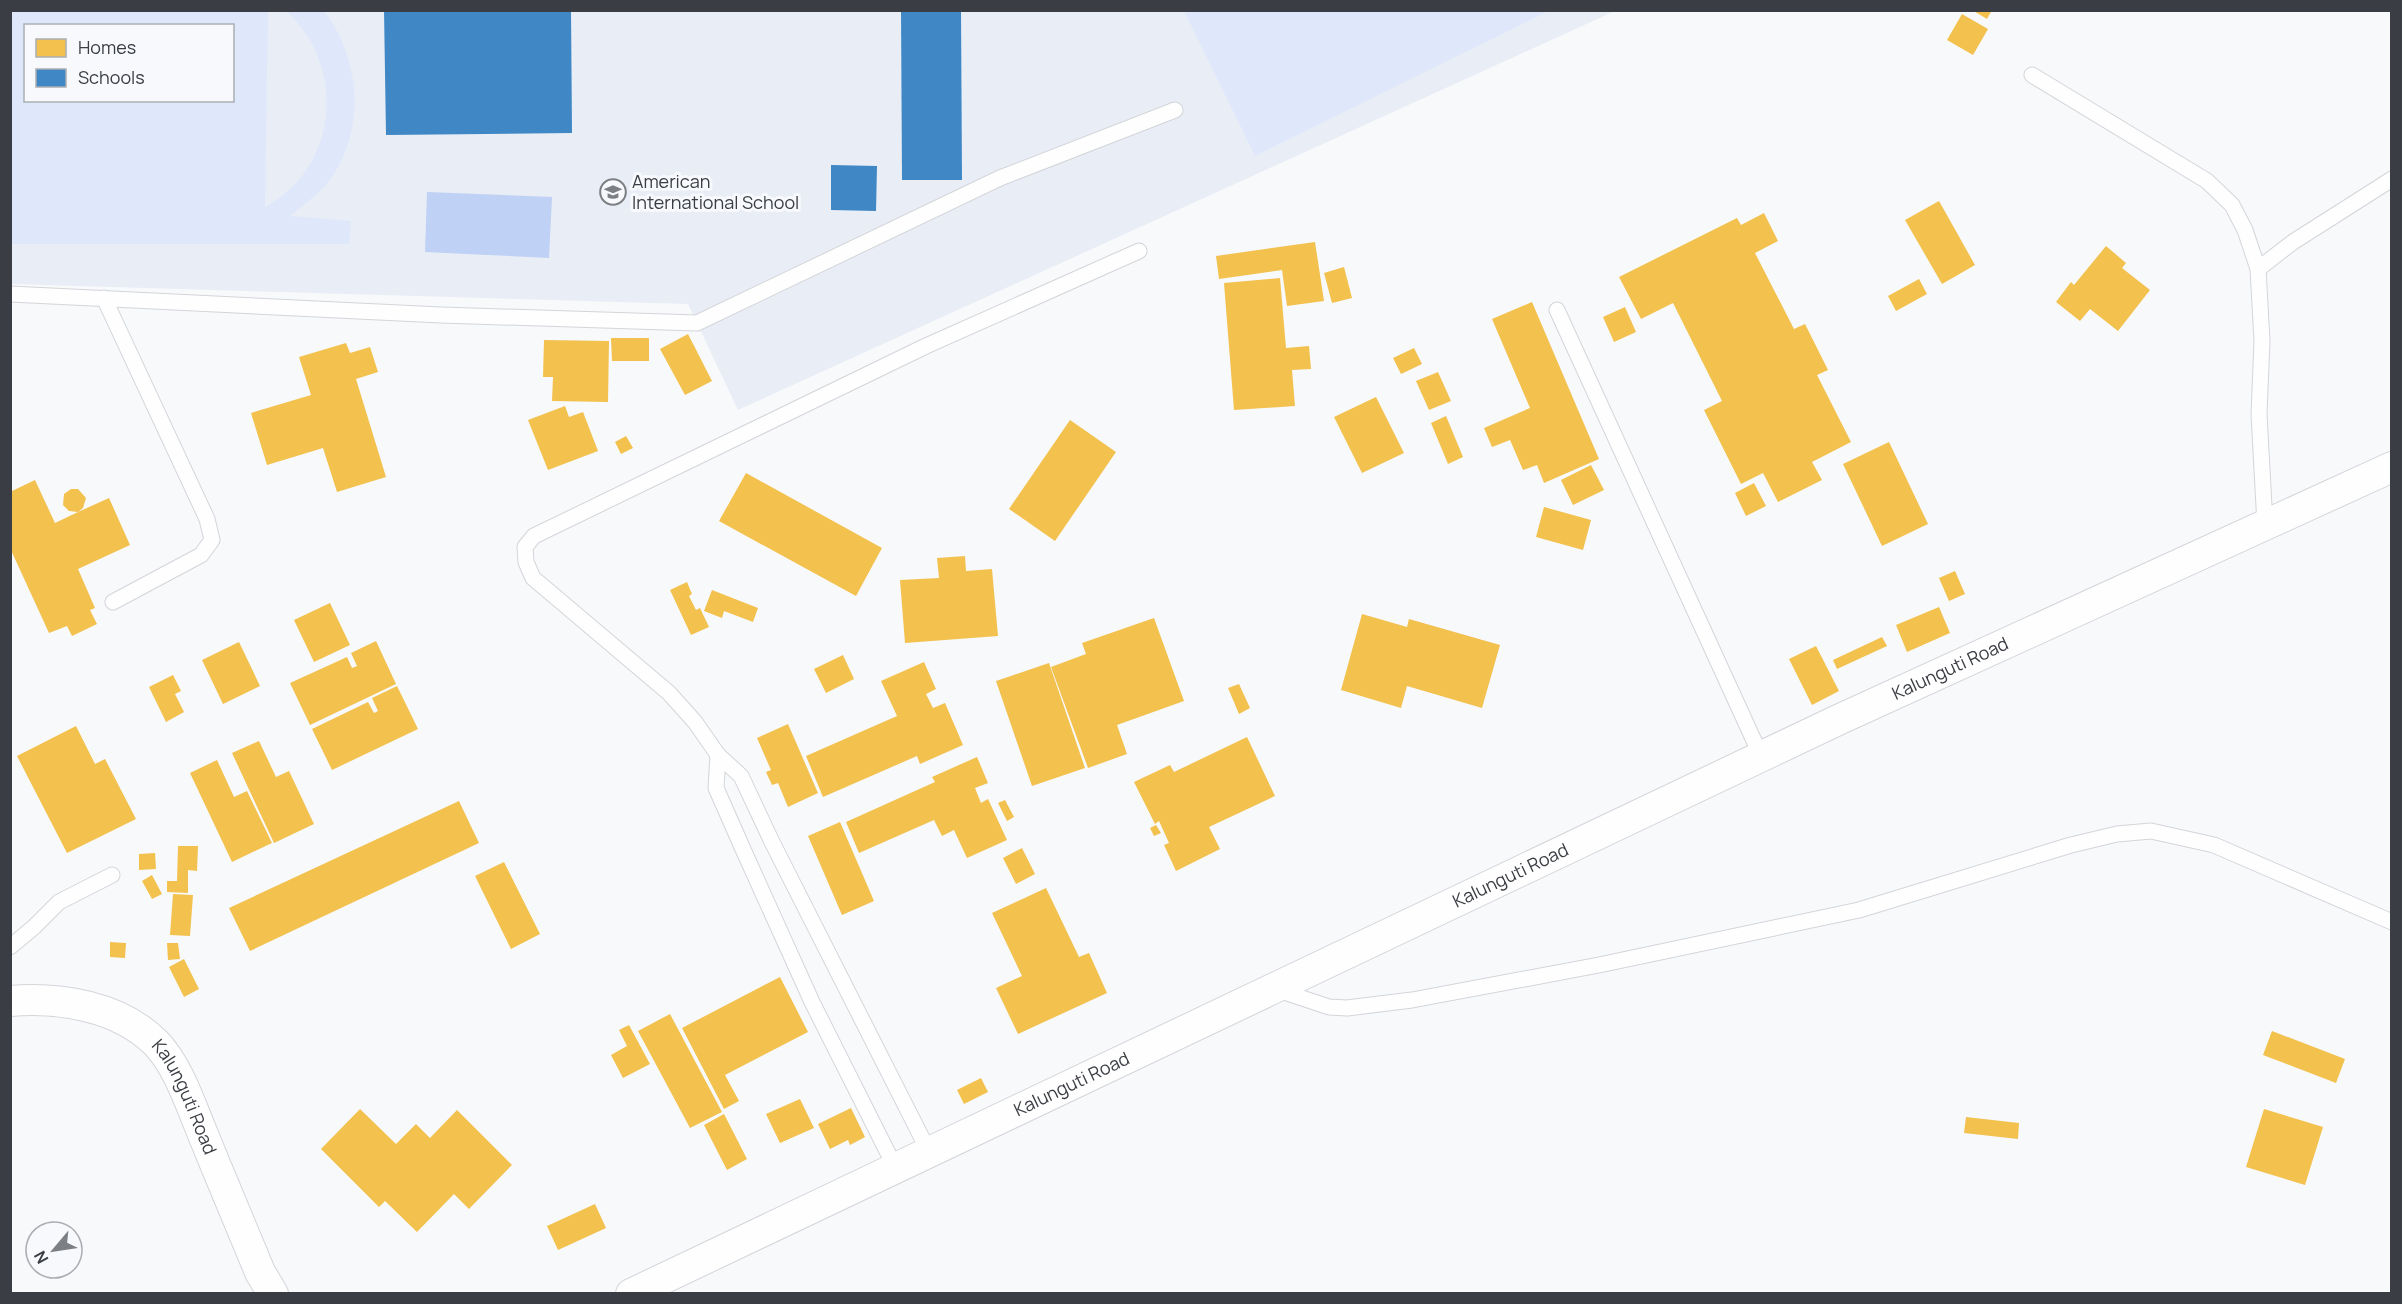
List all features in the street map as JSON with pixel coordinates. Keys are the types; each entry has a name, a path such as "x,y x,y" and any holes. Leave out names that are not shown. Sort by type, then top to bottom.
{"street":[{"name":"Kalunguti Road","path":"631,1293 1761,756 2391,467"},
{"name":"Kalunguti Road","path":"10,1001 26,1000 93,1006 116,1016 155,1042 168,1058 186,1096 269,1292"}],"lane":[{"path":"2032,75 2207,182 2232,205 2245,230 2258,269 2262,341 2259,414 2265,525"},
{"path":"10,294 441,315 697,323 1000,178 1175,110"},
{"path":"2258,269 2293,242 2391,179"},
{"path":"929,1152 741,776 718,755 695,722 669,693 533,578 526,562 525,547 534,536 926,346 1139,251"},
{"path":"104,298 207,519 212,540 201,555 113,602"},
{"path":"1557,310 1761,756"},
{"path":"718,755 716,788 741,847 812,1002 896,1167"},
{"path":"1272,988 1329,1007 1347,1008 1412,1000 1599,965 1859,910 2072,845 2117,834 2151,831 2214,845 2391,922"},
{"path":"10,947 59,902 112,875"}],"shaded area":[{"path":"11,10 268,11 265,207 290,189 308,167 320,142 326,115 326,87 319,59 306,34 286,11 324,11 337,31 346,52 352,75 353,122 348,144 339,166 325,186 290,216 351,221 349,244 11,244"},
{"path":"1184,10 1551,10 1255,156 1184,11"},
{"name":"American International School","path":"11,11 1615,11 738,410 688,304 11,284"}],"water":[{"path":"427,192 552,197 549,258 425,252"}],"building: Homes":[{"path":"1972,10 1992,10 1987,19"},
{"path":"1962,14 1988,29 1973,55 1947,40"},
{"path":"1939,201 1975,265 1942,284 1905,220"},
{"path":"1764,213 1778,241 1755,253 1794,329 1805,324 1828,370 1817,375 1851,442 1812,462 1822,480 1778,502 1763,473 1741,484 1704,410 1722,401 1673,303 1641,319 1619,277 1737,218 1741,225"},
{"path":"1315,242 1324,301 1287,306 1282,270 1219,279 1216,256"},
{"path":"2106,246 2126,263 2122,268 2150,290 2118,331 2090,309 2080,321 2056,302 2071,282 2074,285"},
{"path":"1344,267 1352,298 1332,303 1324,273"},
{"path":"1280,278 1286,348 1309,346 1311,369 1292,370 1295,406 1234,410 1224,283"},
{"path":"1919,279 1927,294 1896,311 1888,296"},
{"path":"1532,302 1599,459 1544,483 1537,465 1523,470 1510,440 1492,447 1484,428 1530,408 1492,319"},
{"path":"1625,307 1636,332 1614,342 1603,317"},
{"path":"688,334 712,381 685,395 660,349"},
{"path":"611,338 649,338 649,361 612,361"},
{"path":"544,340 609,341 608,402 552,401 553,377 543,377"},
{"path":"346,343 350,353 370,347 378,372 356,379 386,477 337,492 323,448 267,465 251,413 311,395 299,357"},
{"path":"1414,348 1422,364 1401,374 1393,358"},
{"path":"1438,372 1451,401 1429,410 1416,381"},
{"path":"1376,397 1404,453 1362,473 1334,417"},
{"path":"565,406 569,417 583,412 598,451 548,470 528,420"},
{"path":"1446,416 1463,457 1448,464 1431,423"},
{"path":"1070,420 1116,452 1055,541 1009,509"},
{"path":"626,436 633,448 621,454 615,442"},
{"path":"1889,442 1928,524 1882,546 1843,464"},
{"path":"1591,465 1604,490 1573,505 1561,480"},
{"path":"746,473 882,548 856,596 719,521"},
{"path":"35,480 55,523 109,498 130,545 78,569 95,608 90,610 97,624 72,636 67,626 49,633 10,548 10,492"},
{"path":"1754,483 1766,506 1746,516 1735,493"},
{"path":"71,489 78,489 86,498 83,508 78,512 69,511 63,505 64,494"},
{"path":"1544,507 1591,520 1583,550 1536,537"},
{"path":"965,556 966,571 992,569 998,636 905,643 900,580 939,578 937,558"},
{"path":"1955,571 1965,594 1949,601 1939,578"},
{"path":"687,582 692,594 689,596 696,610 700,608 709,627 691,635 670,590"},
{"path":"712,590 758,608 753,622 724,611 722,618 704,611"},
{"path":"330,603 350,645 314,662 294,620"},
{"path":"1939,607 1950,633 1907,652 1896,625"},
{"path":"1362,614 1407,627 1409,619 1500,645 1482,708 1407,686 1401,708 1341,690"},
{"path":"1154,618 1184,701 1117,725 1127,754 1088,768 1051,667 1086,654 1082,643"},
{"path":"1882,637 1887,646 1837,669 1833,660"},
{"path":"376,641 396,684 310,725 290,683 347,657 352,668 357,666 351,653"},
{"path":"239,642 260,686 223,704 202,660"},
{"path":"1816,646 1839,691 1812,705 1789,659"},
{"path":"843,655 854,679 826,693 814,669"},
{"path":"924,662 936,689 926,694 933,708 945,703 963,745 920,764 917,756 823,797 806,756 897,716 881,681"},
{"path":"1049,663 1085,768 1032,786 996,681"},
{"path":"173,675 181,691 175,694 184,712 166,722 149,687"},
{"path":"1239,684 1250,708 1239,714 1228,688"},
{"path":"397,686 418,729 332,770 312,729 368,702 374,713 378,711 372,698"},
{"path":"788,724 818,793 788,807 778,783 772,785 766,772 771,770 757,738"},
{"path":"76,726 95,764 105,759 136,819 67,853 17,756"},
{"path":"1247,737 1275,796 1209,827 1220,849 1176,871 1164,845 1169,843 1159,821 1155,824 1134,782 1170,765 1174,772"},
{"path":"259,741 276,777 289,771 314,824 274,843 232,753"},
{"path":"977,757 988,783 975,788 981,803 988,799 1007,840 967,858 954,830 942,836 934,820 859,853 846,822 935,782 932,777"},
{"path":"217,760 234,797 247,791 272,843 232,862 190,773"},
{"path":"1005,800 1014,817 1007,821 998,803"},
{"path":"459,801 479,843 250,951 229,908"},
{"path":"840,822 874,901 842,915 808,836"},
{"path":"1156,825 1161,833 1154,836 1150,828"},
{"path":"178,846 198,846 197,871 188,870 188,893 167,892 167,881 177,881"},
{"path":"1022,848 1035,874 1016,884 1003,858"},
{"path":"155,853 156,869 139,870 139,854"},
{"path":"504,862 540,934 511,949 475,876"},
{"path":"152,875 162,894 152,899 142,881"},
{"path":"1046,888 1079,957 1089,953 1107,993 1018,1034 996,988 1022,976 992,913"},
{"path":"173,894 193,895 190,936 170,935"},
{"path":"110,942 126,943 125,958 110,957"},
{"path":"167,943 178,943 180,959 168,960"},
{"path":"184,959 199,989 184,997 169,967"},
{"path":"780,977 808,1032 725,1075 739,1101 724,1109 682,1028"},
{"path":"670,1014 722,1112 690,1128 638,1031"},
{"path":"629,1025 650,1064 623,1078 611,1055 627,1046 619,1030"},
{"path":"2272,1031 2345,1059 2336,1083 2263,1055"},
{"path":"981,1078 988,1092 964,1104 957,1090"},
{"path":"800,1099 814,1128 780,1143 766,1114"},
{"path":"851,1108 865,1137 850,1145 848,1140 830,1149 818,1124"},
{"path":"360,1109 396,1144 416,1124 430,1138 457,1110 512,1165 469,1209 454,1194 417,1232 385,1201 379,1207 321,1149"},
{"path":"2264,1109 2323,1127 2305,1185 2246,1167"},
{"path":"724,1114 747,1159 727,1170 704,1125"},
{"path":"1966,1117 2019,1123 2018,1139 1964,1133"},
{"path":"595,1204 606,1228 558,1250 547,1226"}],"building: Schools":[{"path":"384,10 571,10 572,133 386,135"},
{"path":"901,10 961,10 962,180 902,180"},
{"path":"831,165 877,166 876,211 831,210"}],"place":[{"name":"American International School","path":"613,192"}]}
